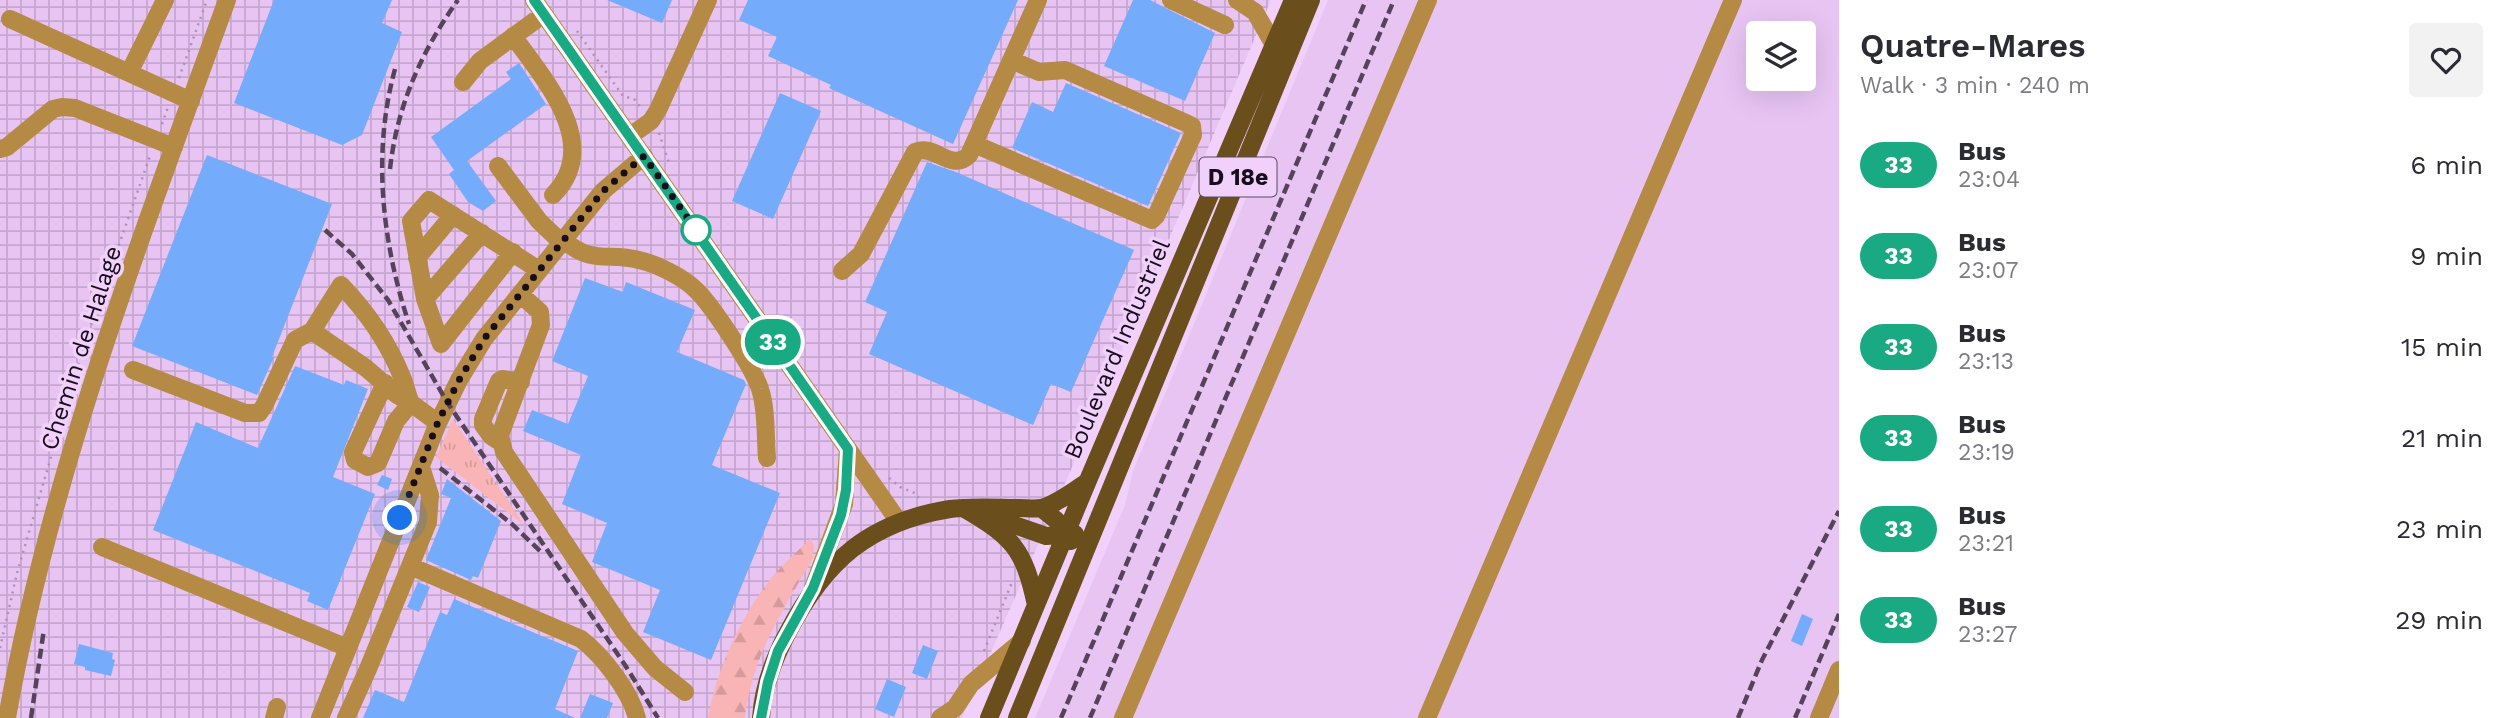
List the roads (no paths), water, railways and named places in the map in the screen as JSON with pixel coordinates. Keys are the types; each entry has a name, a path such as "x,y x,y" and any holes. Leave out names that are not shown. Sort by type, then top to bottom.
{"main road":[{"name":"Boulevard Industriel","path":"989,718 1293,0"},
{"name":"Boulevard Industriel","path":"1017,718 1311,0"},
{"path":"761,718 778,651 813,588 853,547 899,522 923,514 963,508 1041,508 1087,482"},
{"path":"963,508 1009,540 1022,556 1029,571 1036,606"},
{"path":"1041,508 1056,520 1082,557"},
{"path":"981,518 1009,523 1046,536 1093,531"}],"street":[{"path":"129,73 165,0"},
{"name":"Chemin de Halage","path":"7,718 38,573 78,433 125,283 228,0"},
{"path":"630,136 651,121 658,110 708,0"},
{"path":"842,271 861,254 915,152 928,150 958,162 969,155 1038,0"},
{"path":"1171,0 1225,25"},
{"path":"1237,0 1255,12 1274,45"},
{"path":"1123,718 1428,0"},
{"path":"1427,718 1733,0"},
{"path":"463,82 480,61 513,36 539,7 899,522"},
{"path":"10,19 191,101"},
{"path":"513,36 560,103 569,129 573,157 570,172 562,187 553,195"},
{"path":"974,144 1152,220 1193,135 1192,126 1066,70 1039,72 1011,60"},
{"path":"0,149 7,147 53,109 62,107 75,108 174,148"},
{"path":"320,718 438,422 459,380 484,339 603,191 644,156"},
{"path":"498,166 539,221 563,242 587,255 642,260 698,292 755,375 761,391 767,458"},
{"path":"513,252 442,344 425,299 411,221 429,200 513,252 539,270"},
{"path":"416,258 453,215"},
{"path":"425,299 482,233"},
{"path":"133,370 232,409 253,414 259,412 295,340 312,331 341,285 379,330 411,403"},
{"path":"520,294 540,312 541,325 521,382 502,379 499,381 483,419 485,429 500,442 504,452 625,633 655,668 685,692"},
{"path":"731,339 758,320"},
{"path":"312,331 397,395 438,422"},
{"path":"384,383 353,452 355,460 368,467 374,467 378,463 396,421 411,403"},
{"path":"813,588 844,504 848,449"},
{"path":"345,718 428,522 430,495 421,467"},
{"path":"102,547 348,648"},
{"path":"410,566 581,639 601,657 612,672 636,711 637,718"},
{"path":"940,718 953,713 971,684 1022,641"},
{"path":"1819,718 1839,670"}],"railway":[{"path":"390,169 398,123 413,80 433,39 458,0"},
{"path":"1061,718 1366,0"},
{"path":"1090,718 1394,0"},
{"path":"395,69 384,133 383,197 392,261 409,324"},
{"path":"325,230 352,254 388,300 447,402 658,718"},
{"path":"440,468 512,524 540,551"},
{"path":"1738,718 1762,660 1839,511"},
{"path":"1795,718 1839,614"},
{"path":"31,718 44,629"}]}
